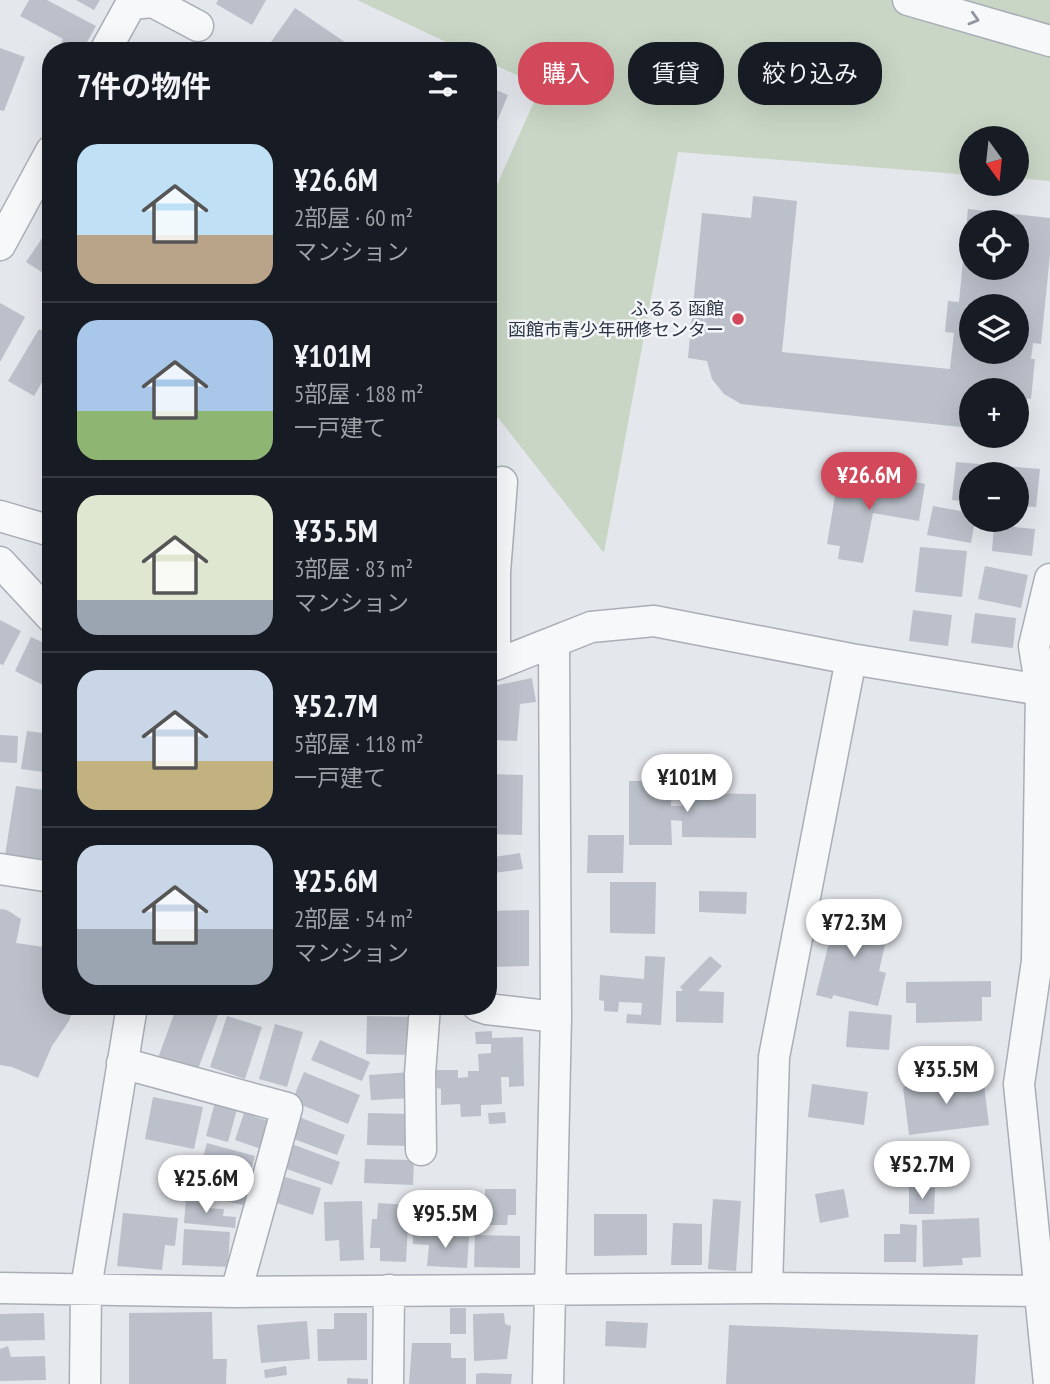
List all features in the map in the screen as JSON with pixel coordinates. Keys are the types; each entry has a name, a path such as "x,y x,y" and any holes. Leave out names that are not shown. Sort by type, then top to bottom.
{"street":[{"path":"908,0 1050,41"},
{"path":"110,42 131,4 153,2 198,26"},
{"path":"0,245 42,168"},
{"path":"497,546 502,482"},
{"path":"0,516 42,528"},
{"path":"0,562 42,607"},
{"path":"1049,1384 1019,1084 1043,962 1044,795 1041,690 1034,646 1050,579"},
{"path":"497,663 591,627 654,621 851,659 1041,690"},
{"path":"548,1384 556,1017 554,643"},
{"path":"768,1288 774,1057 851,659"},
{"path":"0,869 42,876"},
{"path":"497,1010 556,1017"},
{"path":"85,1384 86,1288 130,1015"},
{"path":"421,1150 420,1074 424,1015"},
{"path":"122,1063 287,1108 236,1292"},
{"path":"0,1288 236,1292 550,1288 1040,1291"},
{"path":"388,1290 388,1384"}],"green space":[{"path":"357,0 1050,0 1050,181 1029,179 1029,126 959,126 959,174 678,152 604,553 497,416 497,185 533,105 614,105 614,42 518,42 518,76 497,66 497,42 446,42"}],"building":[{"path":"29,0 47,0 96,26 87,42 62,42 63,39 20,16"},
{"path":"76,0 100,0 94,10"},
{"path":"218,0 266,0 252,25 216,4"},
{"path":"295,8 345,42 271,42"},
{"path":"0,48 25,57 4,111 0,110"},
{"path":"497,90 508,95 497,122"},
{"name":"ふるる 函館 函館市青少年研修センター","path":"753,196 797,201 782,352 950,369 954,333 945,332 948,301 959,302 959,364 1029,364 1029,294 960,294 961,280 1029,280 1029,216 1050,218 1050,255 1041,344 1033,343 1031,359 1035,359 1031,399 1029,378 959,378 959,427 741,404 724,394 712,379 707,361 688,358 702,213 751,218"},
{"path":"42,238 42,272 26,262"},
{"path":"0,303 25,317 0,362"},
{"path":"39,329 42,331 42,382 34,396 8,381"},
{"path":"956,462 959,462 959,501 952,500"},
{"path":"1029,468 1040,469 1036,507 1029,507"},
{"path":"888,477 925,484 919,521 873,513 863,563 838,559 840,546 827,544 838,478 874,484 873,491 885,493"},
{"path":"933,506 959,511 959,532 973,532 971,543 927,535"},
{"path":"1029,528 1035,529 1032,556 992,551 993,532 1029,532"},
{"path":"920,547 967,551 962,597 915,592"},
{"path":"985,566 1028,575 1021,608 978,599"},
{"path":"913,610 952,615 948,646 909,641"},
{"path":"975,613 1016,618 1013,648 971,643"},
{"path":"0,620 21,631 3,665 0,664"},
{"path":"31,637 42,642 42,684 15,671"},
{"path":"532,678 536,702 520,704 517,741 497,740 497,685"},
{"path":"27,731 42,733 42,772 21,769"},
{"path":"0,735 18,736 17,763 0,762"},
{"path":"497,774 523,775 522,835 497,834"},
{"path":"629,781 672,781 671,806 682,806 682,793 756,794 756,838 682,837 682,821 671,820 672,845 629,845"},
{"path":"16,786 42,790 42,861 5,855"},
{"path":"588,835 624,835 623,873 587,873"},
{"path":"520,853 523,869 497,873 497,857"},
{"path":"610,882 656,882 655,934 610,933"},
{"path":"699,891 747,892 746,914 699,912"},
{"path":"838,907 886,919 880,944 885,945 879,971 886,973 878,1006 833,995 832,999 816,995"},
{"path":"0,909 7,910 21,919 16,943 42,947 42,1015 71,1015 52,1046 38,1078 0,1065"},
{"path":"529,910 529,966 497,967 497,911"},
{"path":"645,956 665,957 661,1025 626,1023 627,1014 641,1015 642,1003 619,1002 618,1012 604,1011 604,1001 599,1000 600,975 644,979"},
{"path":"710,956 722,966 698,991 724,992 723,1023 676,1022 676,991 683,991 680,987"},
{"path":"991,981 991,997 982,997 982,1021 916,1023 916,1003 906,1003 906,982"},
{"path":"849,1011 892,1015 889,1050 846,1047"},
{"path":"174,1015 218,1015 197,1072 158,1058"},
{"path":"227,1016 262,1027 245,1079 210,1067"},
{"path":"367,1016 415,1017 415,1055 366,1054"},
{"path":"275,1024 303,1032 287,1087 259,1079"},
{"path":"492,1031 492,1038 523,1037 524,1086 509,1087 509,1077 501,1077 502,1104 481,1105 481,1116 461,1117 460,1104 441,1105 441,1089 437,1088 436,1070 458,1070 458,1078 468,1077 468,1071 479,1071 478,1054 491,1053 491,1044 476,1044 475,1032"},
{"path":"320,1040 370,1062 362,1081 311,1060"},
{"path":"304,1072 360,1095 348,1124 292,1101"},
{"path":"411,1072 412,1098 371,1100 369,1075"},
{"path":"983,1077 989,1125 909,1135 903,1087"},
{"path":"812,1084 868,1092 864,1125 808,1117"},
{"path":"153,1097 203,1107 194,1149 145,1139"},
{"path":"215,1102 237,1109 228,1142 206,1136"},
{"path":"505,1112 506,1123 489,1124 488,1113"},
{"path":"244,1113 272,1122 264,1150 235,1140"},
{"path":"368,1113 409,1114 408,1146 367,1145"},
{"path":"299,1117 345,1135 337,1155 291,1138"},
{"path":"207,1143 255,1156 249,1177 201,1165"},
{"path":"289,1143 340,1162 332,1185 281,1167"},
{"path":"365,1159 414,1160 413,1185 364,1183"},
{"path":"197,1172 251,1184 247,1206 192,1193"},
{"path":"282,1176 321,1188 313,1215 274,1202"},
{"path":"909,1187 935,1188 934,1214 909,1214"},
{"path":"485,1189 516,1189 516,1215 508,1215 507,1225 474,1225 474,1202 485,1202"},
{"path":"844,1189 849,1217 820,1223 815,1194"},
{"path":"418,1192 454,1194 451,1231 415,1229"},
{"path":"186,1199 205,1201 205,1208 224,1209 223,1216 236,1217 235,1228 184,1223"},
{"path":"713,1199 741,1201 736,1271 708,1269"},
{"path":"362,1201 364,1260 340,1261 339,1240 325,1241 324,1202"},
{"path":"378,1203 409,1205 406,1262 380,1261 380,1248 370,1248 372,1219 377,1219"},
{"path":"123,1213 178,1218 175,1246 165,1245 162,1270 117,1266"},
{"path":"594,1214 647,1214 647,1255 594,1256"},
{"path":"979,1218 981,1257 962,1258 963,1265 923,1267 922,1220"},
{"path":"673,1223 702,1224 702,1265 671,1265"},
{"path":"900,1224 917,1225 916,1262 884,1262 884,1234 900,1234"},
{"path":"184,1229 230,1232 228,1267 182,1265"},
{"path":"413,1235 469,1237 467,1268 427,1266 429,1245 413,1244"},
{"path":"475,1235 520,1236 520,1268 474,1267"},
{"path":"450,1308 466,1308 466,1334 450,1334"},
{"path":"212,1312 213,1359 227,1359 226,1384 129,1384 129,1313"},
{"path":"44,1313 45,1340 0,1341 0,1314"},
{"path":"334,1313 367,1313 367,1360 318,1361 317,1329 334,1329"},
{"path":"504,1313 505,1324 511,1326 507,1359 474,1361 473,1314"},
{"path":"307,1321 310,1359 261,1363 257,1325"},
{"path":"606,1321 648,1323 646,1348 605,1346"},
{"path":"729,1325 978,1335 975,1384 726,1384"},
{"path":"412,1343 451,1343 451,1358 466,1358 466,1384 409,1384"},
{"path":"8,1346 11,1357 45,1356 46,1380 0,1381 0,1349"},
{"path":"286,1366 287,1375 265,1378 264,1370"},
{"path":"476,1374 512,1374 511,1384 476,1384"},
{"path":"347,1378 368,1379 368,1384 347,1384"}],"place":[{"name":"ふるる 函館 函館市青少年研修センター","path":"738,319"}]}
